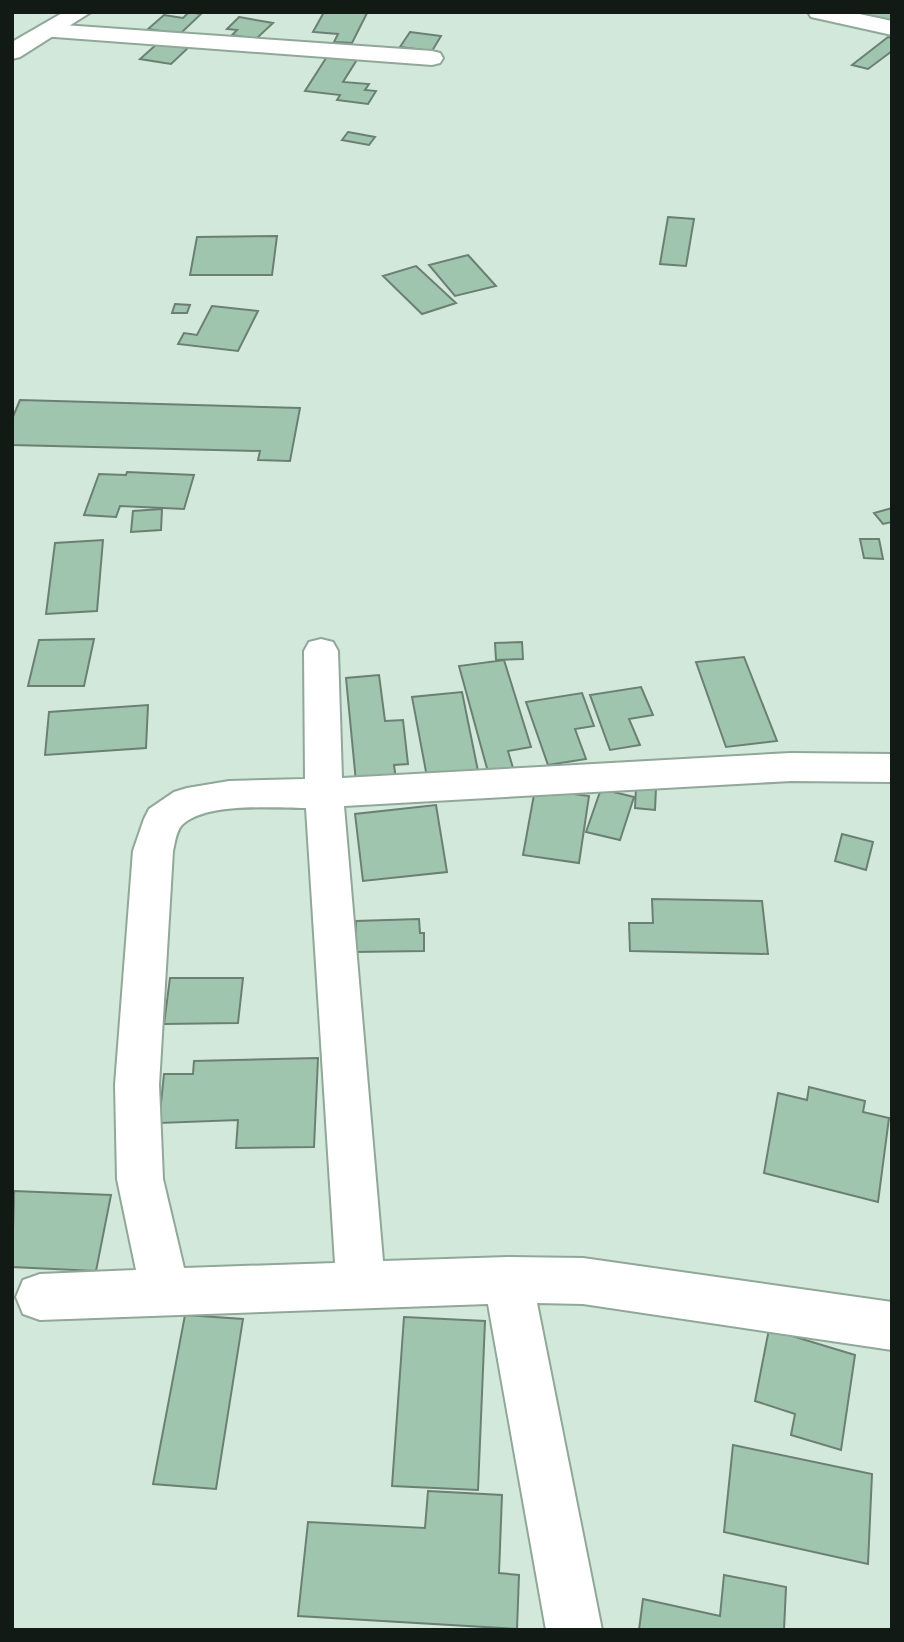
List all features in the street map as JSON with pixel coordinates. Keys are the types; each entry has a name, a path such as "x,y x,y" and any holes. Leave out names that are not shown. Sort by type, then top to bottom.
{"street":[{"path":"12,52 80,12"},
{"path":"819,12 892,28"},
{"path":"49,31 432,58"},
{"path":"321,651 324,793 361,1286"},
{"path":"164,1292 140,1179 137,1085 153,851 163,819 187,802 229,796 792,767 892,768"},
{"path":"508,1280 574,1630"},
{"path":"40,1297 508,1280 583,1280 892,1326"}],"building":[{"path":"189,12 201,14 180,34 148,29 164,15 183,18"},
{"path":"324,12 367,13 352,43 334,42 338,34 313,32"},
{"path":"860,12 892,12 892,23 856,16"},
{"path":"239,17 273,23 256,39 232,35 237,30 227,29"},
{"path":"410,32 441,36 432,51 400,47"},
{"path":"888,37 892,38 892,51 868,69 852,65"},
{"path":"158,43 188,48 171,64 140,59"},
{"path":"328,55 358,58 343,82 369,84 365,90 376,91 368,104 337,100 340,95 305,91"},
{"path":"348,132 375,137 369,145 342,140"},
{"path":"668,217 694,219 686,266 660,264"},
{"path":"277,236 272,275 190,275 197,237"},
{"path":"468,255 496,286 455,296 429,265"},
{"path":"416,266 456,303 422,314 383,276"},
{"path":"175,304 190,305 187,313 172,313"},
{"path":"212,306 258,311 238,351 178,344 184,333 197,335"},
{"path":"20,400 300,408 290,461 258,460 260,451 12,445 12,419"},
{"path":"127,472 194,475 184,509 120,506 116,517 84,515 99,474 126,475"},
{"path":"892,508 892,522 883,524 874,513"},
{"path":"162,509 161,530 131,532 133,511"},
{"path":"860,539 879,539 883,559 864,558"},
{"path":"103,540 97,611 46,614 55,543"},
{"path":"94,639 84,686 28,686 39,640"},
{"path":"522,642 523,659 496,660 495,643"},
{"path":"744,657 777,741 726,747 696,662"},
{"path":"504,660 531,747 508,751 513,768 488,772 459,666"},
{"path":"379,675 385,721 403,720 408,764 394,765 396,779 356,782 346,678"},
{"path":"641,687 653,715 629,719 640,745 610,750 590,695"},
{"path":"462,692 478,771 427,777 412,697"},
{"path":"582,693 594,726 575,729 586,759 548,765 526,702"},
{"path":"148,705 146,748 45,755 49,712"},
{"path":"636,787 656,788 655,810 635,808"},
{"path":"535,789 589,796 579,863 523,855"},
{"path":"601,789 634,797 620,840 586,832"},
{"path":"436,805 447,872 363,881 355,814"},
{"path":"842,834 873,842 866,870 835,861"},
{"path":"652,899 762,901 768,954 630,951 629,923 653,923"},
{"path":"419,919 420,933 424,933 424,951 355,952 356,921"},
{"path":"170,978 243,978 238,1023 164,1024"},
{"path":"318,1058 314,1147 236,1148 238,1120 159,1123 164,1074 193,1074 194,1061"},
{"path":"809,1087 865,1101 863,1112 889,1118 878,1202 764,1173 778,1093 807,1100"},
{"path":"14,1191 111,1195 96,1271 12,1267"},
{"path":"185,1315 243,1319 216,1489 153,1484"},
{"path":"404,1317 485,1321 478,1490 392,1486"},
{"path":"769,1329 855,1355 841,1450 791,1435 795,1414 755,1401"},
{"path":"733,1445 872,1474 868,1564 724,1532"},
{"path":"428,1491 502,1495 499,1573 519,1575 517,1629 298,1616 308,1522 425,1528"},
{"path":"724,1575 786,1587 784,1630 639,1630 643,1599 720,1616"}]}
